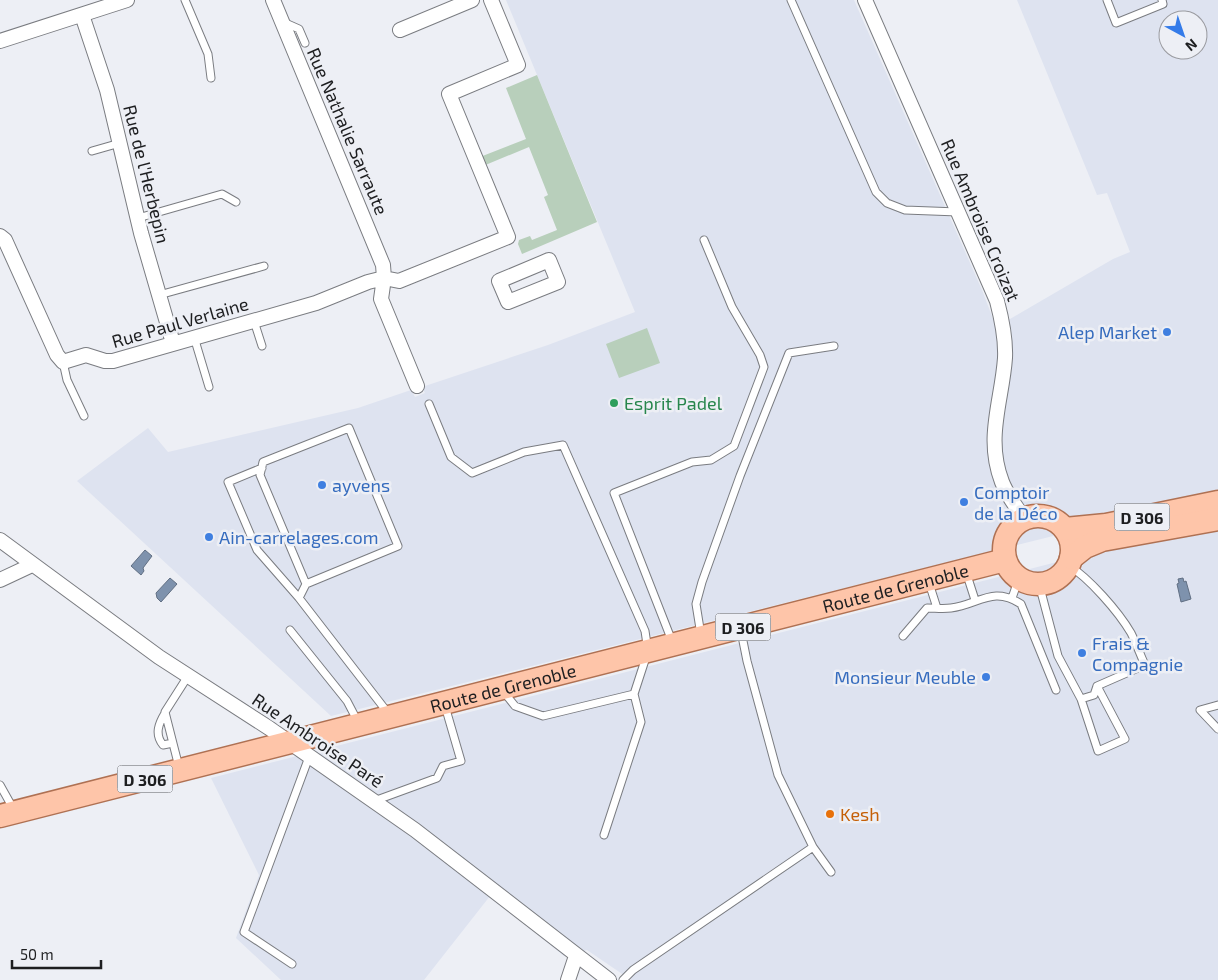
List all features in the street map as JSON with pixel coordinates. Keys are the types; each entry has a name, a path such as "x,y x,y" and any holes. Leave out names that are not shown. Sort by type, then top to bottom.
{"main road":[{"name":"D 306","path":"1065,529 1106,525 1218,502"},
{"path":"1036,515 1048,517 1065,529 1070,538 1069,561 1056,578 1024,586 1005,560 1005,540 1009,531 1024,518 1036,515"},
{"name":"D 306","path":"1069,561 1086,547 1102,540 1218,519"},
{"name":"Route de Grenoble","path":"8,814 1005,560"}],"street":[{"path":"0,41 127,0"},
{"name":"Rue Nathalie Sarraute","path":"273,0 383,265 384,278"},
{"path":"400,30 472,0"},
{"name":"Rue Paul Verlaine","path":"63,362 86,355 113,361 316,303 384,278 399,281 508,237 449,94 518,65 491,0"},
{"name":"Rue Ambroise Croizat","path":"865,0 997,301 1004,328 1005,357 994,421 995,442 1002,482 1024,518"},
{"name":"Rue de l'Herbepin","path":"82,15 108,90 138,218 173,343"},
{"path":"0,236 5,240 57,355 63,362"},
{"path":"384,278 381,299 417,386"},
{"name":"Rue Ambroise Paré","path":"0,540 188,676 289,742 415,830 609,980"},
{"path":"0,580 32,564"},
{"path":"568,980 576,956"}],"lane":[{"path":"185,0 208,54 211,78"},
{"path":"791,0 876,192 887,203 905,210 958,212"},
{"path":"1107,0 1116,23 1163,4 1162,0"},
{"path":"281,21 299,29 305,43"},
{"path":"92,151 120,142"},
{"path":"138,218 222,194 236,202"},
{"path":"674,645 614,493 692,462 711,460 734,446 764,367 760,355 732,307 704,240"},
{"path":"159,295 264,266"},
{"path":"254,320 262,346"},
{"path":"194,337 209,387"},
{"path":"702,638 696,604 702,582 740,476 789,353 834,346"},
{"path":"63,362 68,380 84,416"},
{"path":"429,404 451,457 472,473 524,452 562,445 645,631 648,651 634,694 641,722 604,835"},
{"path":"299,598 306,584 398,546 349,428 264,462 260,474 306,584"},
{"path":"262,468 228,482 257,550 299,598 392,717"},
{"path":"1069,561 1115,612 1130,632 1145,665 1097,686 1094,695 1081,699"},
{"path":"966,571 975,600"},
{"path":"928,580 937,608"},
{"path":"1024,586 1081,699 1098,751 1125,739 1097,686"},
{"path":"903,636 927,608 952,608 987,595 1024,586"},
{"path":"1024,586 1021,604 1056,690"},
{"path":"740,628 778,775 813,847 831,872"},
{"path":"290,630 347,701 359,725"},
{"path":"168,744 163,745 161,742 158,725 188,676"},
{"path":"502,689 515,706 543,716 634,694"},
{"path":"374,801 437,778 443,766 461,760 444,704"},
{"path":"1218,705 1200,710 1218,730"},
{"path":"165,712 179,770"},
{"path":"292,964 244,932 309,757"},
{"path":"0,785 8,814"},
{"path":"623,980 633,970 813,847"}],"shaded area":[{"path":"506,0 854,0 982,290 995,324 1010,319 1113,259 1130,252 1107,193 1097,195 1017,0 1218,0 1218,495 331,716 77,481 148,428 168,452 358,408 411,390 415,397 425,393 422,387 548,345 635,312"},
{"path":"1218,531 1218,980 631,980 587,950 564,956 490,896 424,980 281,980 236,938 259,875 211,778 1088,554"}],"green space":[{"path":"537,75 597,222 522,254 518,244 519,240 530,236 532,240 557,230 544,197 548,195 529,147 483,166 480,157 526,139 506,88"},
{"path":"647,328 660,363 619,378 606,344"}],"water":[{"path":"145,550 152,556 143,568 144,571 141,575 131,566"},
{"path":"170,578 177,584 161,602 157,598 156,593"},
{"path":"1183,578 1184,582 1186,581 1191,599 1181,602 1177,584 1179,583 1178,579"}],"place":[{"name":"Alep Market","path":"1167,332"},
{"name":"Esprit Padel","path":"614,403"},
{"name":"ayvens","path":"322,485"},
{"name":"Comptoir de la Déco","path":"964,502"},
{"name":"Ain-carrelages.com","path":"209,537"},
{"name":"Frais & Compagnie","path":"1082,653"},
{"name":"Monsieur Meuble","path":"986,677"},
{"name":"Kesh","path":"830,814"}]}
